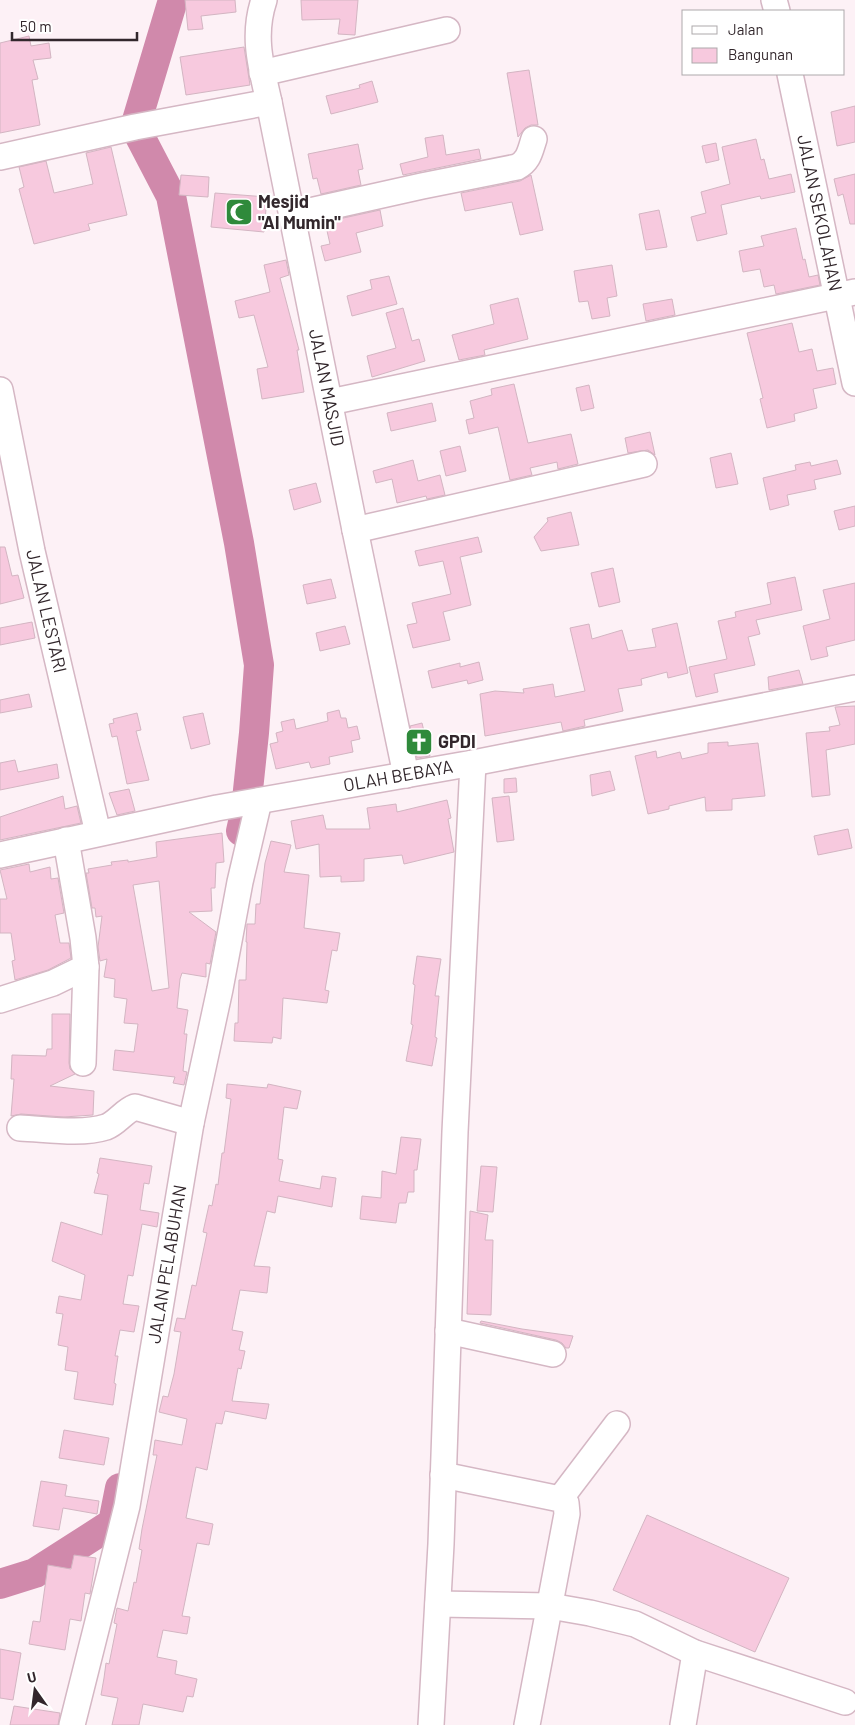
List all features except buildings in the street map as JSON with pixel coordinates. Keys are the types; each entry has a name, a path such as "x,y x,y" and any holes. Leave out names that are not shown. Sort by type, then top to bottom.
{"street":[{"name":"JALAN MASJID","path":"264,0 258,17 257,37 262,73 270,102 406,775"},
{"path":"262,73 447,30"},
{"name":"JALAN SEKOLAHAN","path":"790,75 846,294 855,383"},
{"path":"0,156 135,127 270,102"},
{"path":"292,215 517,167 523,164 529,157 534,139"},
{"path":"330,402 846,294"},
{"name":"JALAN LESTARI","path":"0,390 32,551 98,833"},
{"path":"355,530 644,464"},
{"name":"OLAH BEBAYA","path":"0,855 217,808 473,763 855,688"},
{"path":"431,1725 438,1604 455,1122 473,763"},
{"name":"JALAN PELABUHAN","path":"73,1721 127,1506 183,1121 220,989 255,802"},
{"path":"66,840 83,938 86,967 83,1063"},
{"path":"0,1000 53,983 86,967"},
{"path":"20,1128 82,1131 105,1127 135,1107 183,1121"},
{"path":"448,1331 553,1354"},
{"path":"560,1499 617,1424"},
{"path":"443,1475 560,1499 566,1503 567,1514 527,1725"},
{"path":"438,1604 550,1606 590,1613 635,1624 695,1653 845,1702"},
{"path":"683,1725 695,1653"}],"waterway":[{"path":"173,0 135,127 171,196 239,543 259,665 246,809 241,831"},
{"path":"0,1584 35,1573 113,1523 120,1488"}],"place":[{"name":"Mesjid \"Al Mumin\"","path":"239,212"},
{"name":"GPDI","path":"419,742"}]}
